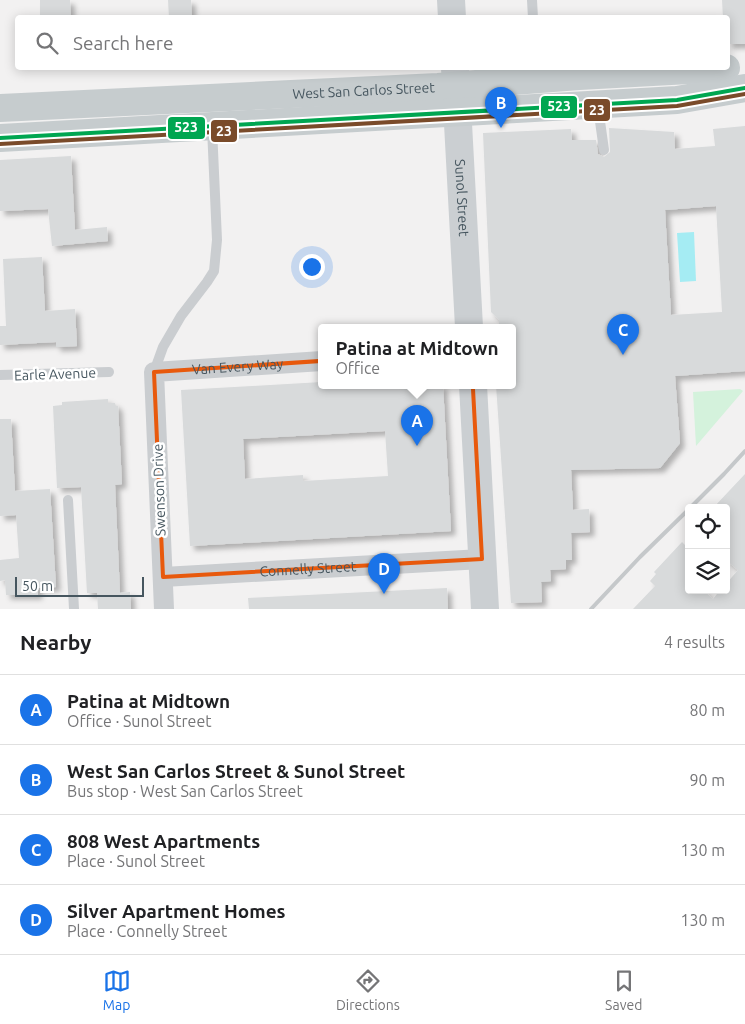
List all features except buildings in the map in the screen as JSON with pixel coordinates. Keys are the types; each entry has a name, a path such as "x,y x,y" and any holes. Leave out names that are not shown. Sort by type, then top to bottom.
{"main road":[{"name":"West San Carlos Street","path":"730,67 745,66"},
{"name":"West San Carlos Street","path":"0,108 455,76 640,70"},
{"name":"West San Carlos Street","path":"0,138 676,100 745,88"}],"street":[{"path":"451,0 452,15"},
{"name":"Sunol Street","path":"455,76 469,324"},
{"name":"Van Every Way","path":"154,372 318,361"},
{"name":"Swenson Drive","path":"154,372 164,609"},
{"path":"472,389 485,609"},
{"name":"Connelly Street","path":"163,577 482,558"}],"lane":[{"path":"451,0 462,0"},
{"path":"532,0 533,15"},
{"path":"676,100 745,103"},
{"path":"598,103 604,150"},
{"path":"154,372 163,347 181,316 214,270 217,240 212,126"},
{"name":"Earle Avenue","path":"0,376 109,372"},
{"path":"68,500 74,609"}],"highlighted area":[{"path":"471,351 482,559 163,577 154,372"}],"green space":[{"path":"740,389 743,391 696,446 693,392"}],"water":[{"path":"694,232 696,281 680,282 677,233"}],"railway":[{"path":"694,504 745,451"},
{"path":"591,609 685,513"}],"transit line":[{"name":"523","path":"0,138 677,100 745,88"},
{"name":"23","path":"0,144 677,106 745,94"}],"place":[{"name":"West San Carlos Street & Sunol Street","path":"501,128"},
{"name":"808 West Apartments","path":"623,355"},
{"name":"Patina at Midtown","path":"417,446"},
{"name":"Silver Apartment Homes","path":"384,594"}]}
